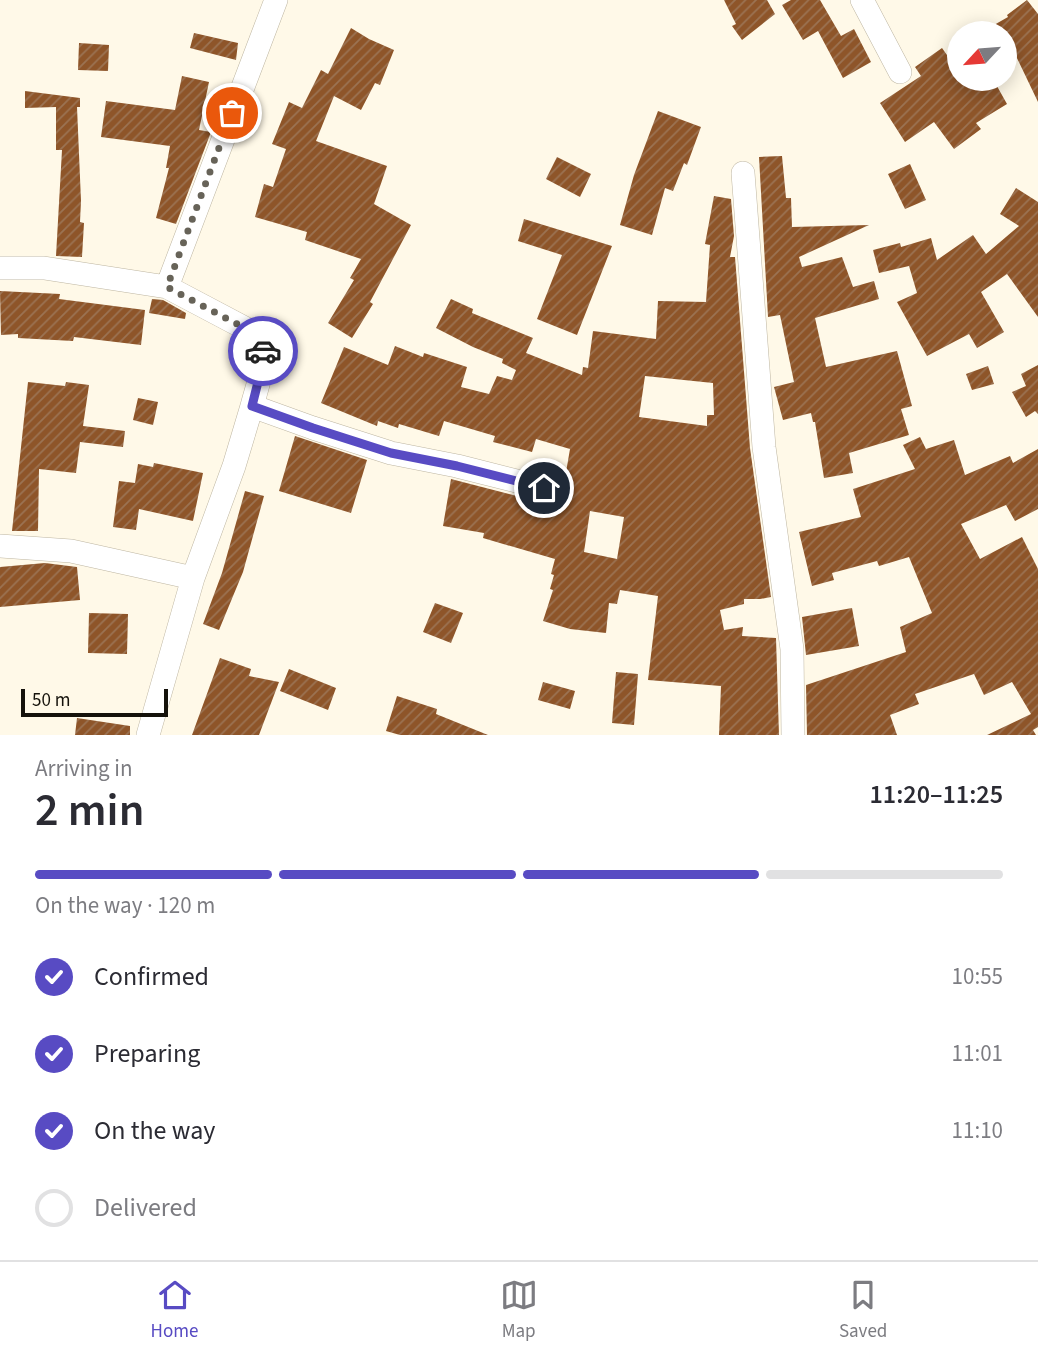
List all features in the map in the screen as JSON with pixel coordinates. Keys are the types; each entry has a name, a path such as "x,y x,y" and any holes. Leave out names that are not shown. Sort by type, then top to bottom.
{"street":[{"path":"167,287 275,0"},
{"path":"862,0 900,72"},
{"path":"743,173 764,447 791,639 793,735"},
{"path":"0,268 44,268 167,287 254,333 262,346 263,362 252,406 234,466 193,578 148,735"},
{"path":"252,406 391,453 544,488"},
{"path":"0,546 71,551 193,578"}],"building":[{"path":"724,0 767,0 775,14 742,40 732,26 736,24"},
{"path":"791,0 820,0 841,36 854,29 871,62 843,78 818,31 803,40 782,5"},
{"path":"1027,0 1038,14 1038,102 1017,58 1017,21 1001,21 1008,17 1007,15"},
{"path":"351,28 394,50 380,85 375,83 361,110 334,96 316,141 387,166 374,204 411,225 370,302 373,304 352,338 328,323 354,280 350,278 361,259 305,240 307,232 255,217 264,184 273,187 286,149 272,144 289,102 302,108 321,70 328,74"},
{"path":"194,33 238,43 236,60 190,48"},
{"path":"79,43 109,45 108,71 78,70"},
{"path":"942,48 947,55 947,91 1000,91 1007,104 976,123 981,129 954,149 934,122 905,142 880,103 921,76 915,67"},
{"path":"182,76 209,82 199,130 211,132 176,224 156,218 169,168 166,168 170,146 101,137 106,101 175,110"},
{"path":"25,91 80,98 80,107 77,107 80,222 84,223 82,257 56,256 62,150 56,150 56,107 25,108"},
{"path":"658,111 701,127 687,165 684,163 673,191 665,188 652,235 620,225 634,175"},
{"path":"782,156 786,198 791,198 792,227 869,225 799,257 802,267 842,257 853,287 874,281 879,299 815,318 826,367 897,351 912,406 901,409 909,435 849,453 853,473 824,478 815,422 811,413 783,420 774,387 794,382 780,315 768,317 759,157"},
{"path":"557,157 591,174 580,197 546,179"},
{"path":"910,164 926,200 905,209 888,174"},
{"path":"1016,188 1038,202 1038,317 1007,274 981,292 1004,332 977,348 969,334 927,356 897,302 917,293 909,266 879,273 873,250 900,243 901,247 931,238 937,260 973,235 986,254 1019,226 1000,214"},
{"path":"714,196 731,199 734,236 730,257 735,257 750,448 771,597 744,599 744,604 720,610 724,630 743,627 742,636 776,638 779,735 719,735 721,686 648,680 658,596 620,590 617,604 609,603 606,633 570,629 543,621 553,590 550,589 555,559 483,538 484,533 443,526 451,479 560,507 570,449 536,439 532,452 493,442 495,436 444,421 439,436 399,424 398,428 378,421 377,426 321,403 344,347 388,365 395,346 423,357 424,353 467,367 461,387 489,394 497,376 512,380 516,370 502,363 503,359 436,328 451,299 473,309 472,313 533,338 526,353 582,375 583,367 588,368 593,331 656,339 658,301 706,302 710,245 705,244","holes":["645,376 713,383 714,415 707,415 707,426 639,417","590,511 624,517 617,559 584,552"]},
{"path":"524,219 612,246 577,335 537,319 562,255 518,241"},
{"path":"0,291 60,294 59,299 145,310 141,345 74,337 73,341 18,338 18,334 1,335"},
{"path":"152,299 163,300 186,313 185,319 149,313"},
{"path":"1038,365 1038,414 1035,411 1026,417 1012,392 1026,386 1021,374"},
{"path":"988,366 994,384 972,390 966,374"},
{"path":"28,382 65,386 66,382 89,385 83,426 125,431 123,447 80,442 76,473 39,469 38,531 12,531"},
{"path":"138,398 158,402 153,425 133,420"},
{"path":"295,436 367,460 351,513 279,491"},
{"path":"920,437 926,449 954,440 965,475 1010,456 1013,463 1038,449 1038,509 1015,521 1006,505 961,524 980,559 1022,537 1038,569 1038,727 1033,730 1036,735 987,735 1031,714 1012,682 984,695 974,674 915,694 919,704 890,715 897,735 807,735 806,685 906,652 900,627 932,613 909,557 879,566 877,561 832,573 834,580 812,586 799,532 861,517 853,489 915,469 903,445"},
{"path":"154,463 203,473 193,521 139,509 136,530 113,527 119,481 135,483 138,464 153,467"},
{"path":"245,491 264,496 243,572 219,630 203,624 222,573"},
{"path":"45,563 77,567 80,600 0,607 0,567"},
{"path":"435,603 463,613 451,643 423,632"},
{"path":"852,608 859,646 806,655 802,617"},
{"path":"89,613 128,614 127,654 88,653"},
{"path":"220,658 251,669 249,676 279,682 259,735 192,735"},
{"path":"289,669 336,688 328,710 280,691"},
{"path":"616,672 638,674 634,725 612,723"},
{"path":"543,682 575,691 570,709 538,700"},
{"path":"397,696 437,709 436,714 488,735 400,735 386,731"},
{"path":"77,718 130,726 130,735 75,735"}],"way so far":[{"path":"232,113 167,287 254,333 263,351"}],"route":[{"path":"263,351 263,362 252,406 391,453 544,488"}]}
